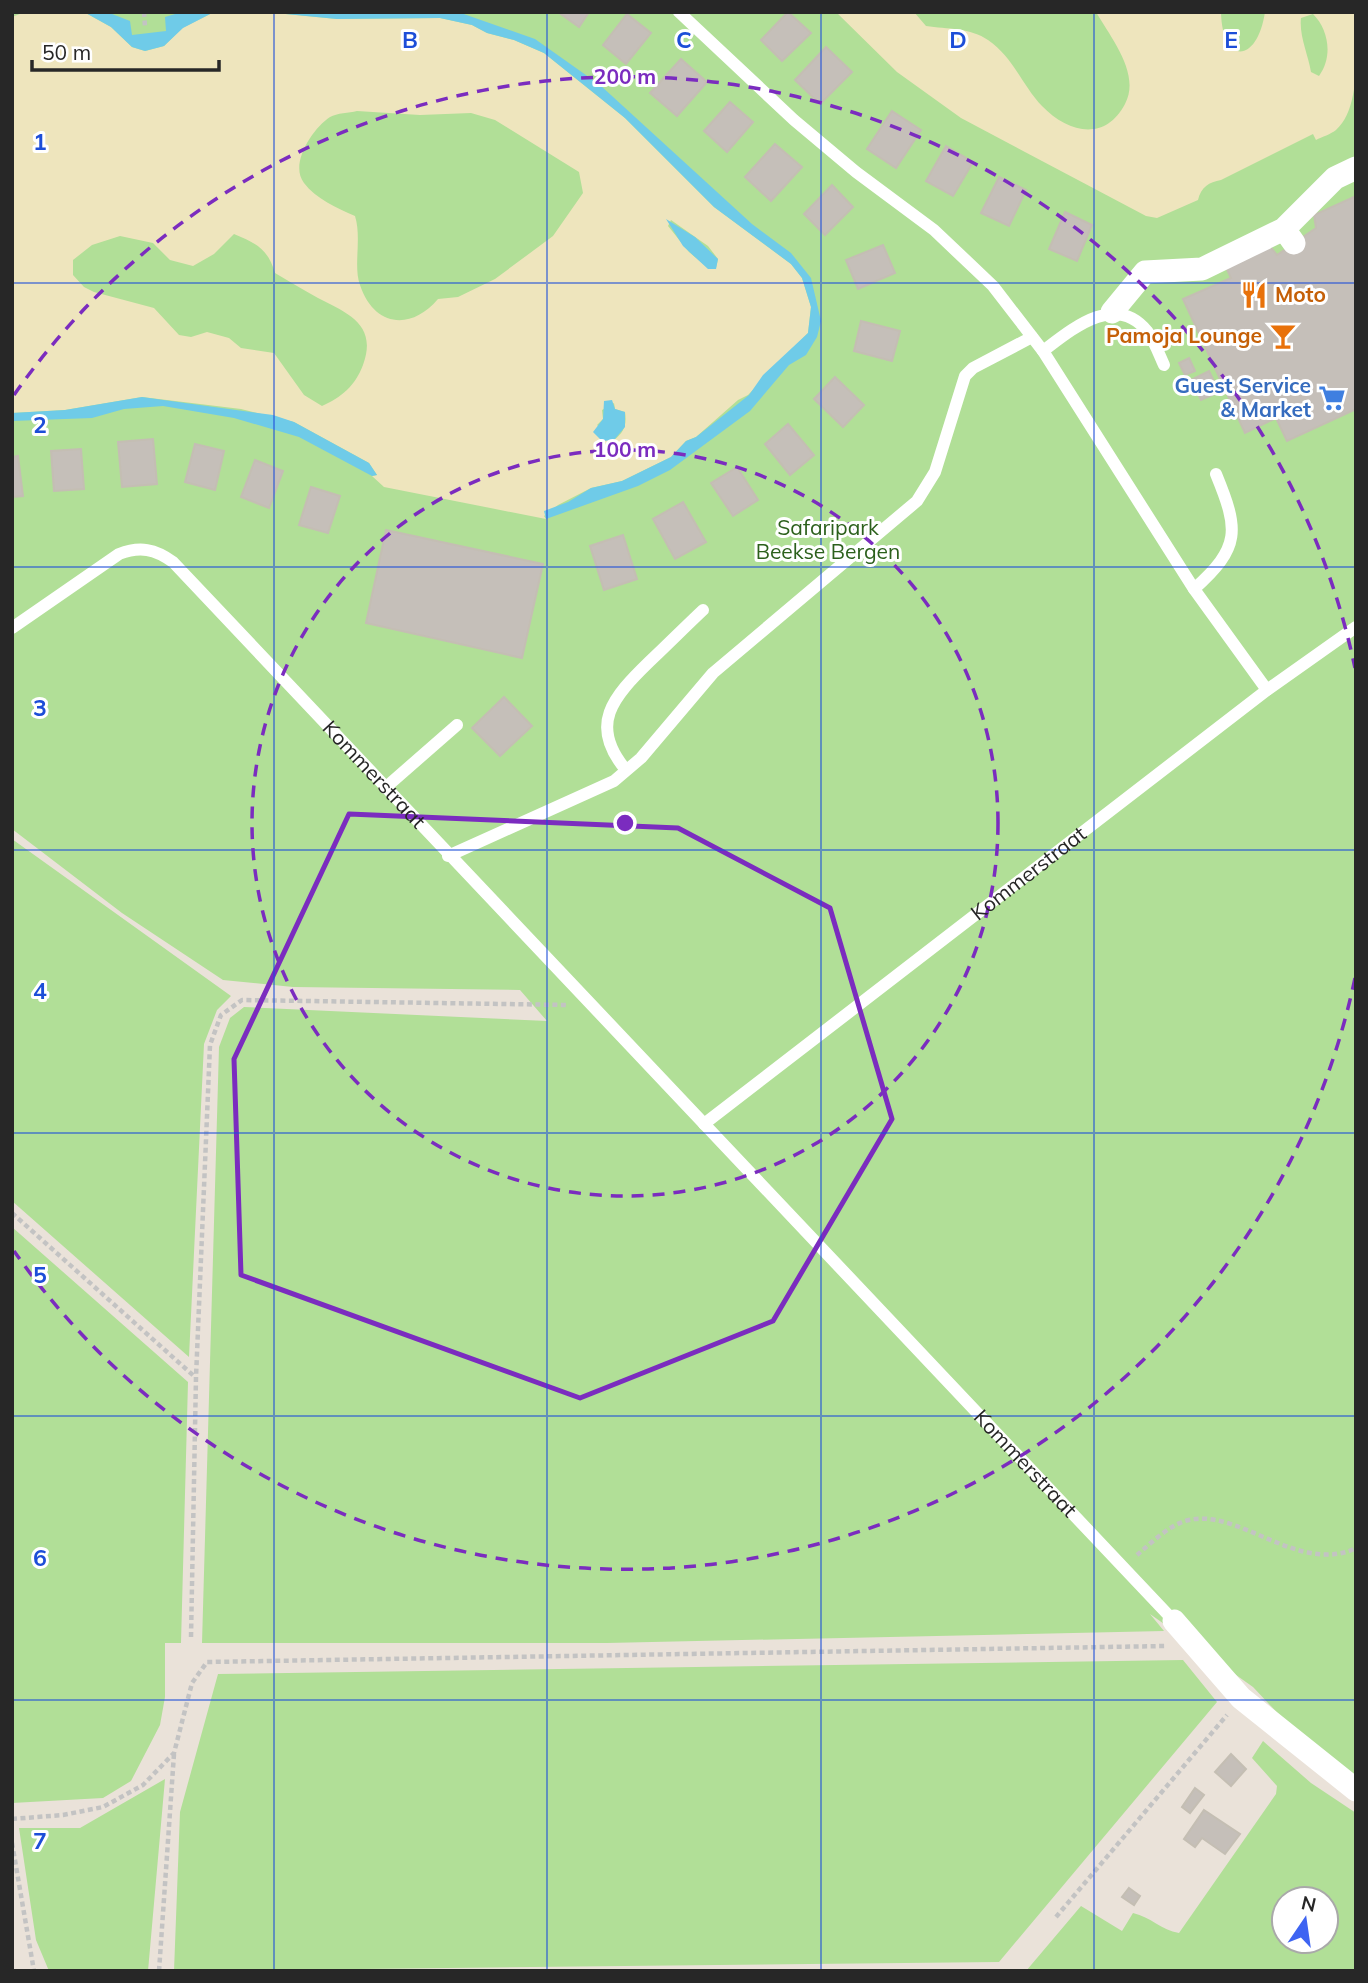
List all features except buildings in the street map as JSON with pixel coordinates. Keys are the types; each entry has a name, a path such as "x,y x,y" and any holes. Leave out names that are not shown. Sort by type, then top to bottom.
{"street":[{"path":"1112,312 1145,271 1202,269 1289,236 1335,178 1356,168"},
{"name":"Kommerstraat","path":"1174,1621 1241,1698 1356,1790"}],"lane":[{"path":"679,12 794,120 963,256 993,286 1043,351 1194,589 1267,690"},
{"path":"1043,351 1081,322 1112,312 1135,320 1148,332 1164,365"},
{"path":"448,856 598,790 641,758 713,673 917,500 935,472 965,376 974,368 1032,337"},
{"path":"1194,589 1218,567 1233,540 1229,508 1216,474"},
{"name":"Kommerstraat","path":"12,628 130,549 156,550 173,562 448,856 1174,1621"},
{"path":"626,770 612,753 606,730 608,715 619,691 704,610"},
{"name":"Kommerstraat","path":"704,1124 1267,690 1356,627"},
{"path":"384,788 457,725"}],"path":[{"path":"144,12 145,27"},
{"path":"191,1637 196,1377 210,1045 221,1015 242,1000 590,1005"},
{"path":"12,1213 196,1377"},
{"path":"1123,1567 1157,1537 1186,1521 1220,1522 1303,1553 1344,1554 1356,1548"},
{"path":"159,1971 174,1753 192,1683 207,1662 1195,1646"},
{"path":"1056,1917 1241,1698"},
{"path":"12,1819 62,1815 103,1807 143,1785 174,1753"},
{"path":"12,1843 34,1971"}],"highlighted area":[{"path":"349,814 678,828 830,908 892,1119 773,1321 580,1398 241,1275 234,1059"}],"green space":[{"name":"Safaripark Beekse Bergen","path":"12,12 1356,12 1356,1778 1285,1721 1253,1687 1150,1614 1164,1631 607,1643 202,1643 219,1047 230,1018 244,1007 547,1021 520,990 293,987 223,980 122,913 12,829"},
{"path":"12,839 231,996 217,1010 204,1044 189,1357 12,1201"},
{"path":"12,1227 188,1382 181,1643 165,1643 165,1697 160,1725 131,1781 103,1798 12,1803"},
{"path":"1183,1660 1217,1702 999,1962 174,1971 180,1812 218,1674"},
{"path":"1263,1741 1311,1783 1356,1813 1356,1971 1026,1971 1081,1906 1122,1931 1133,1913 1179,1933 1276,1794 1277,1786 1252,1758"},
{"path":"165,1779 148,1971 49,1971 36,1940 19,1828 80,1828"}],"sand":[{"path":"25,12 84,12 111,27 132,47 145,51 164,46 182,28 214,12 265,12 337,19 440,18 472,25 487,33 514,40 544,53 625,118 714,207 791,264 802,278 811,307 808,333 748,395 738,400 696,437 686,441 671,457 622,481 591,488 558,505 544,516 546,519 384,487 372,476 377,475 369,463 294,422 241,409 142,397 65,410 12,413 12,17","holes":["357,111 420,115 471,113 495,120 579,172 583,193 553,236 495,279 458,297 438,299 416,316 394,320 374,309 360,285 355,216 314,194 300,175 301,157 310,138 323,122 340,114","671,220 708,246 718,259 716,268 708,268 689,252 668,226","234,234 249,241 265,252 275,273 357,322 363,330 367,351 360,372 347,390 322,406 304,395 274,353 241,348 229,338 207,332 191,337 179,335 154,308 94,292 84,287 73,275 73,260 92,245 120,236 153,243 170,260 193,266 214,254","614,403 615,409 625,412 624,428 614,440 597,425 603,419 602,410"]},
{"path":"836,12 914,12 926,26 981,36 997,47 1035,98 1052,115 1074,127 1086,129 1107,124 1117,116 1129,92 1127,69 1122,56 1096,12 1221,12 1227,41 1233,49 1240,51 1248,49 1255,42 1265,12 1356,12 1357,57 1354,91 1344,120 1336,130 1316,140 1313,134 1209,184 1203,188 1198,200 1157,218 1146,216 961,118 897,72","holes":["1313,14 1327,44 1326,61 1319,76 1311,72 1302,38 1301,18"]}],"water":[{"path":"84,12 107,12 130,21 132,35 166,31 165,17 182,12 214,12 183,28 164,46 145,51 132,47 111,27"},
{"path":"265,12 458,12 535,39 600,85 752,224 791,253 811,278 821,321 817,337 806,355 789,365 750,411 670,470 638,486 546,519 544,511 568,502 591,488 622,481 671,457 686,441 696,437 749,395 763,375 808,333 811,307 802,278 791,264 714,207 625,118 544,53 472,25 440,18 337,19"},
{"path":"666,219 695,237 718,259 716,269 708,269 683,246"},
{"path":"142,397 273,415 294,422 369,463 377,475 372,476 299,437 234,418 163,406 124,409 92,418 12,421 12,413 65,410"},
{"path":"612,400 615,409 625,412 625,427 614,440 602,441 593,432 603,419 604,401"}],"place":[{"name":"Moto","path":"1254,295"},
{"name":"Pamoja Lounge","path":"1283,336"},
{"name":"Guest Service & Market","path":"1332,398"}]}
